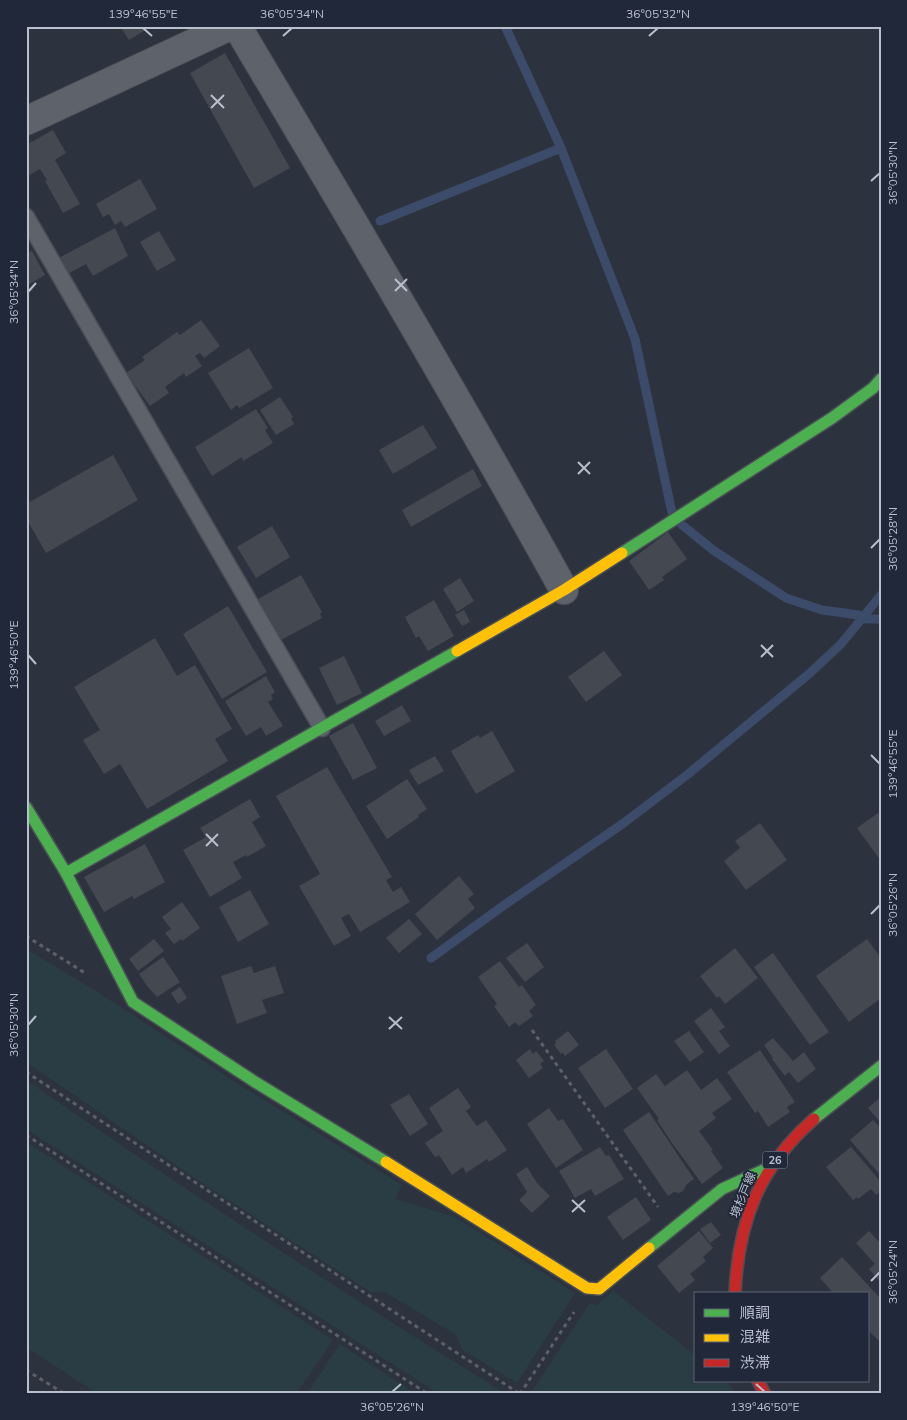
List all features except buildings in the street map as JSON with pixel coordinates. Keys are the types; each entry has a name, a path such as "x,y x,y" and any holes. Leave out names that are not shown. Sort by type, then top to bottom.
{"street":[{"path":"26,120 230,26"},
{"path":"237,26 363,238 564,590"},
{"path":"66,873 564,590 832,418 873,388 881,379"},
{"path":"26,807 66,873 133,1002 254,1082 407,1175 586,1288 599,1288 722,1189 770,1167"},
{"name":"境杉戸線","path":"735,1292 735,1277 746,1223 756,1194 770,1167 786,1147 814,1121 881,1066"},
{"path":"759,1382 766,1394"}],"lane":[{"path":"26,218 322,728"}],"path":[{"path":"26,936 88,975"},
{"path":"532,1030 673,1228"},
{"path":"26,1072 520,1394 574,1312"},
{"path":"26,1135 428,1394"},
{"path":"26,1370 65,1394"}],"shaded area":[{"path":"26,949 96,991 235,1082 402,1185 395,1199 455,1217 575,1293 517,1383 463,1350 455,1334 385,1292 371,1292 205,1185 26,1062"},
{"path":"26,1080 264,1240 506,1394 439,1394 26,1129"},
{"path":"26,1142 333,1340 296,1394 98,1394 26,1347"},
{"path":"613,1291 694,1354 694,1382 726,1382 738,1394 531,1393 590,1303 596,1306"},
{"path":"340,1344 416,1394 307,1394"}],"waterway":[{"path":"505,26 561,148"},
{"path":"380,221 561,148 635,339 672,513"},
{"path":"682,525 713,550 786,598 822,610 859,615 865,619 881,619"},
{"path":"431,958 621,825 687,775 810,673 841,644 881,595"}],"traffic: fast":[{"path":"622,553 832,418 873,388 881,379"},
{"path":"66,873 457,651"},
{"path":"26,807 66,873 133,1002 255,1082 386,1162"},
{"path":"814,1119 881,1066"},
{"path":"649,1248 722,1189 770,1167"}],"traffic: slow":[{"path":"457,651 564,590 622,553"},
{"path":"386,1162 587,1288 599,1289 649,1248"}],"traffic: jam":[{"path":"735,1292 741,1243 755,1198 779,1156 814,1119"},
{"path":"759,1382 765,1394"}]}
